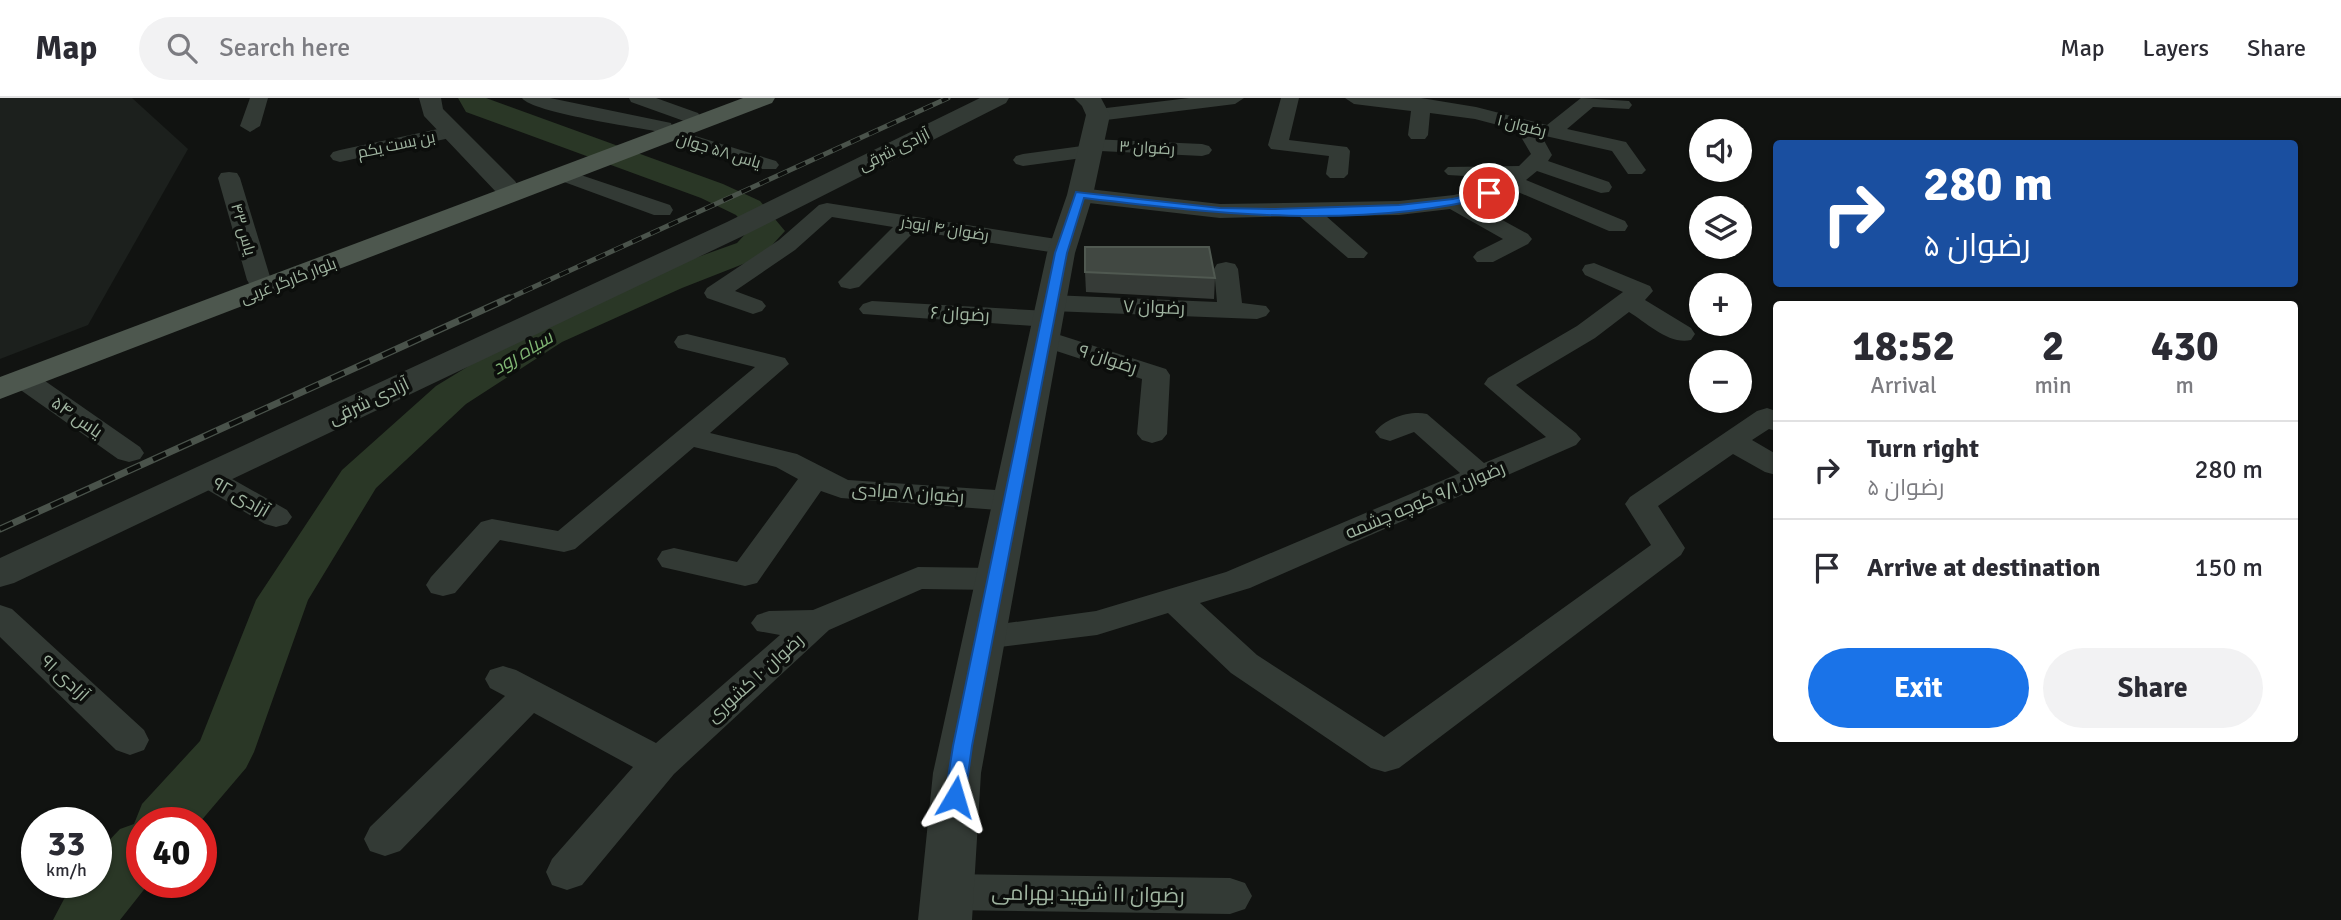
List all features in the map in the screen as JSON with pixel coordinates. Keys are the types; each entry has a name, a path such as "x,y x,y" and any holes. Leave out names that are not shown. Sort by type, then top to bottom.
{"main road":[{"path":"653,136 739,98"},
{"path":"567,171 653,136 764,98"},
{"name":"بلوار کارگر غربی","path":"9,382 259,280 506,187 567,171"},
{"name":"بلوار کارگر غربی","path":"9,382 567,171"}],"street":[{"path":"250,126 259,98"},
{"name":"یاس ۵۸ جوان","path":"531,98 653,136 769,166"},
{"path":"638,98 691,117"},
{"name":"آزادی شرقی","path":"0,574 737,228 998,98"},
{"path":"1023,160 1091,127 1235,98"},
{"path":"1290,98 1278,145 1340,150 1337,174"},
{"name":"رضوان ۱","path":"1354,98 1421,104 1476,113 1619,146 1635,170"},
{"path":"1551,132 1589,100 1622,105"},
{"path":"1418,135 1421,104"},
{"path":"348,136 440,115 506,187"},
{"name":"بن بست یکم","path":"340,156 440,115"},
{"path":"1080,195 1220,211 1399,208 1454,202 1489,193 1523,172 1542,155 1525,126"},
{"path":"946,906 957,773 1047,320 1063,247 1080,195 1091,127"},
{"name":"رضوان ۳","path":"1091,127 1202,150"},
{"path":"567,171 662,210"},
{"path":"1455,171 1523,172 1601,187"},
{"path":"1523,172 1617,226"},
{"name":"یاس ۴۳","path":"229,178 259,280"},
{"path":"1454,202 1520,239 1485,257"},
{"name":"رضوان ۴ ابوذر","path":"753,306 716,293 787,245 827,210 1063,247"},
{"path":"1306,211 1356,253"},
{"path":"850,282 910,223"},
{"path":"1226,269 1230,310"},
{"path":"1594,270 1641,291 1628,300 1682,334"},
{"name":"رضوان ۹/۱ کوچه چشمه","path":"984,637 1097,623 1238,580 1566,439 1498,384 1586,332 1628,300"},
{"name":"رضوان ۶","path":"872,309 1047,320"},
{"name":"رضوان ۷","path":"1047,320 1230,310 1257,311"},
{"name":"رضوان ۹","path":"1047,320 1156,374 1152,434"},
{"path":"443,585 492,529 564,542 775,364 687,342"},
{"name":"یاس ۵۴","path":"9,382 129,453"},
{"path":"1174,599 1244,664 1385,757 1669,548 1641,504 1766,416 1773,420"},
{"path":"1390,432 1417,420 1481,476"},
{"name":"رضوان ۸ مرادی","path":"688,437 786,460 841,489 1011,500"},
{"path":"1732,441 1773,464"},
{"path":"674,559 745,575 816,475"},
{"name":"آزادی ۹۲","path":"207,477 276,517"},
{"name":"رضوان ۱۰ کشوری","path":"567,872 660,763 817,622 918,578 995,579"},
{"name":"آزادی ۹۱","path":"0,617 130,740"},
{"path":"769,623 817,622"},
{"path":"385,839 517,686 660,763"},
{"name":"رضوان ۱۱ شهید بهرامی","path":"946,906 1230,895"}],"shaded area":[{"path":"0,98 132,98 188,149 88,325 0,359"}],"building":[{"path":"1085,247 1209,247 1215,278 1085,272"}],"waterway":[{"name":"سیاه رود","path":"177,807 225,752 282,600 358,480 451,395 548,334 669,280 749,250 768,231 748,208 712,191 476,106 472,98"},
{"name":"سیاه رود","path":"86,920 99,896 126,865"}],"railway":[{"path":"505,300 948,98"},
{"path":"0,529 509,298"}],"route":[{"path":"955,797 957,773 1061,253 1080,195 1220,211 1275,212 1399,208 1454,202 1489,193"}]}
